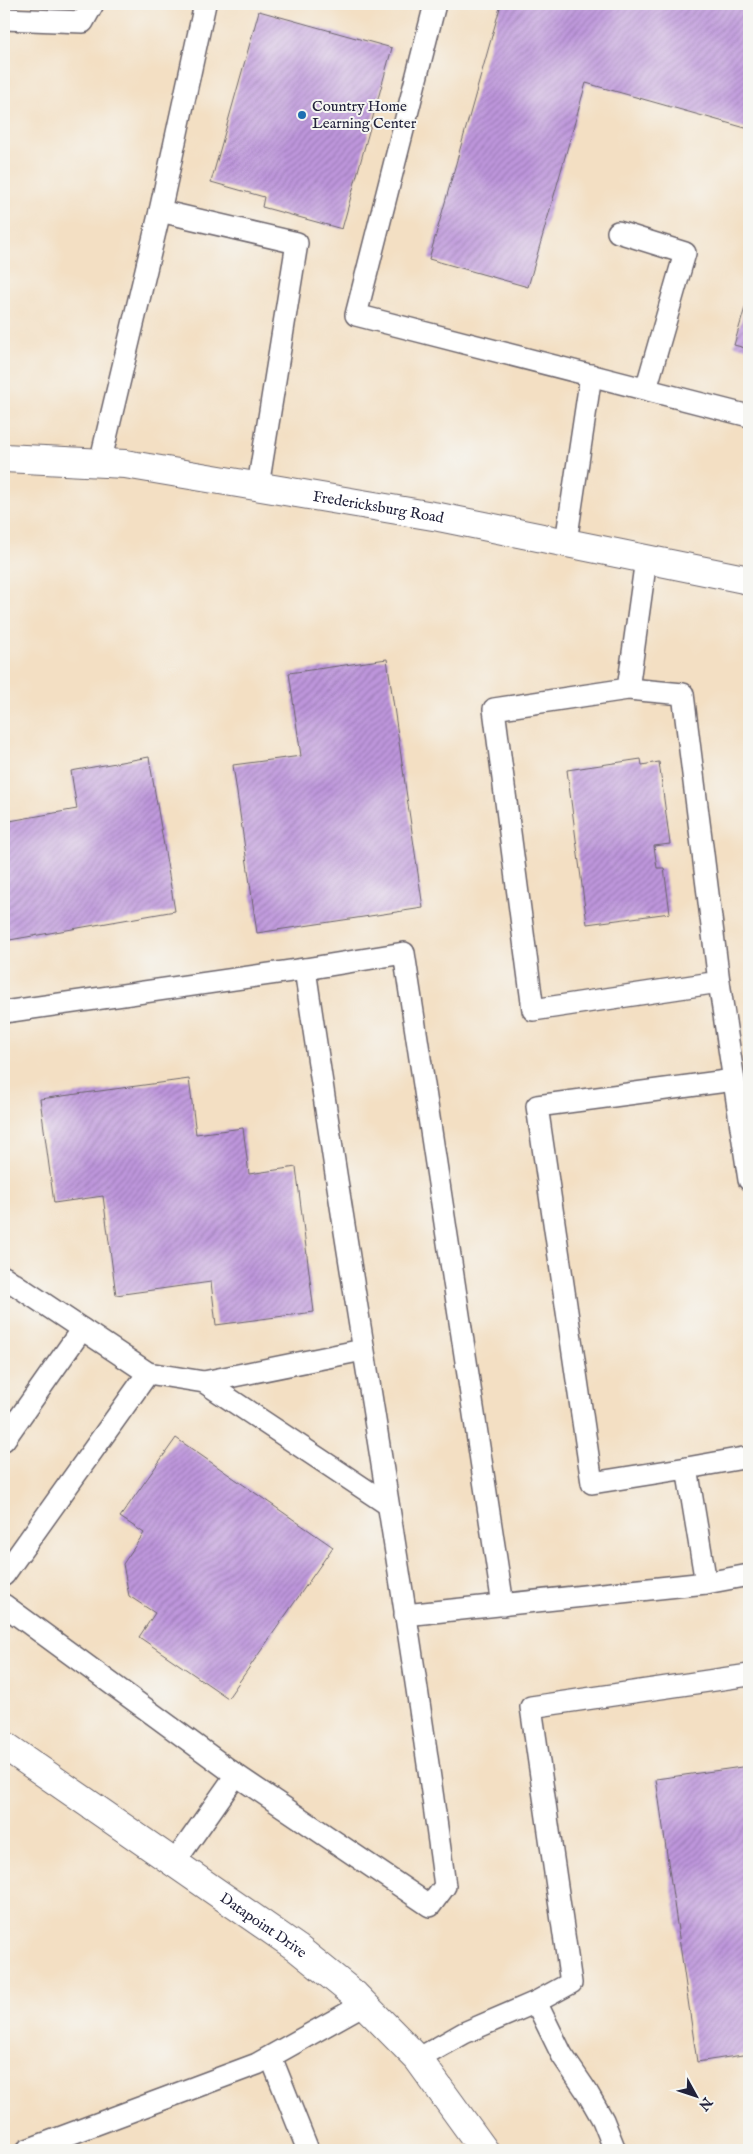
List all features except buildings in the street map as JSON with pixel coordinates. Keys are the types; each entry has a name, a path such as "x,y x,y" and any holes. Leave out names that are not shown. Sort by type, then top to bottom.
{"main road":[{"name":"Fredericksburg Road","path":"4,458 125,464 438,517 749,580"},
{"name":"Datapoint Drive","path":"4,1745 297,1948 364,2004 418,2059 484,2150"}],"lane":[{"path":"4,19 83,22 93,4"},
{"path":"100,463 160,211 205,4"},
{"path":"435,4 356,315 749,416"},
{"path":"160,211 297,243 258,486"},
{"path":"618,232 686,253 646,389"},
{"path":"566,542 591,375"},
{"path":"628,689 646,559"},
{"path":"719,982 533,1010 494,709 628,689 683,694 719,982 749,1180"},
{"path":"4,1012 404,954 504,1605"},
{"path":"4,1605 236,1775 430,1906 445,1886 406,1615 363,1350 305,968"},
{"path":"734,1080 537,1106 592,1483 749,1458"},
{"path":"6,1283 82,1329 148,1373 204,1382 363,1350"},
{"path":"4,1440 82,1329"},
{"path":"4,1576 148,1373"},
{"path":"204,1382 388,1504"},
{"path":"687,1468 706,1583"},
{"path":"406,1615 706,1583 749,1575"},
{"path":"418,2059 464,2033 536,2002 571,1983 530,1707 749,1675"},
{"path":"174,1863 236,1775"},
{"path":"536,2002 562,2055 588,2092 603,2120 615,2150"},
{"path":"27,2150 256,2064 364,2004"},
{"path":"270,2057 308,2150"}],"place":[{"name":"Country Home Learning Center","path":"302,115"}]}
